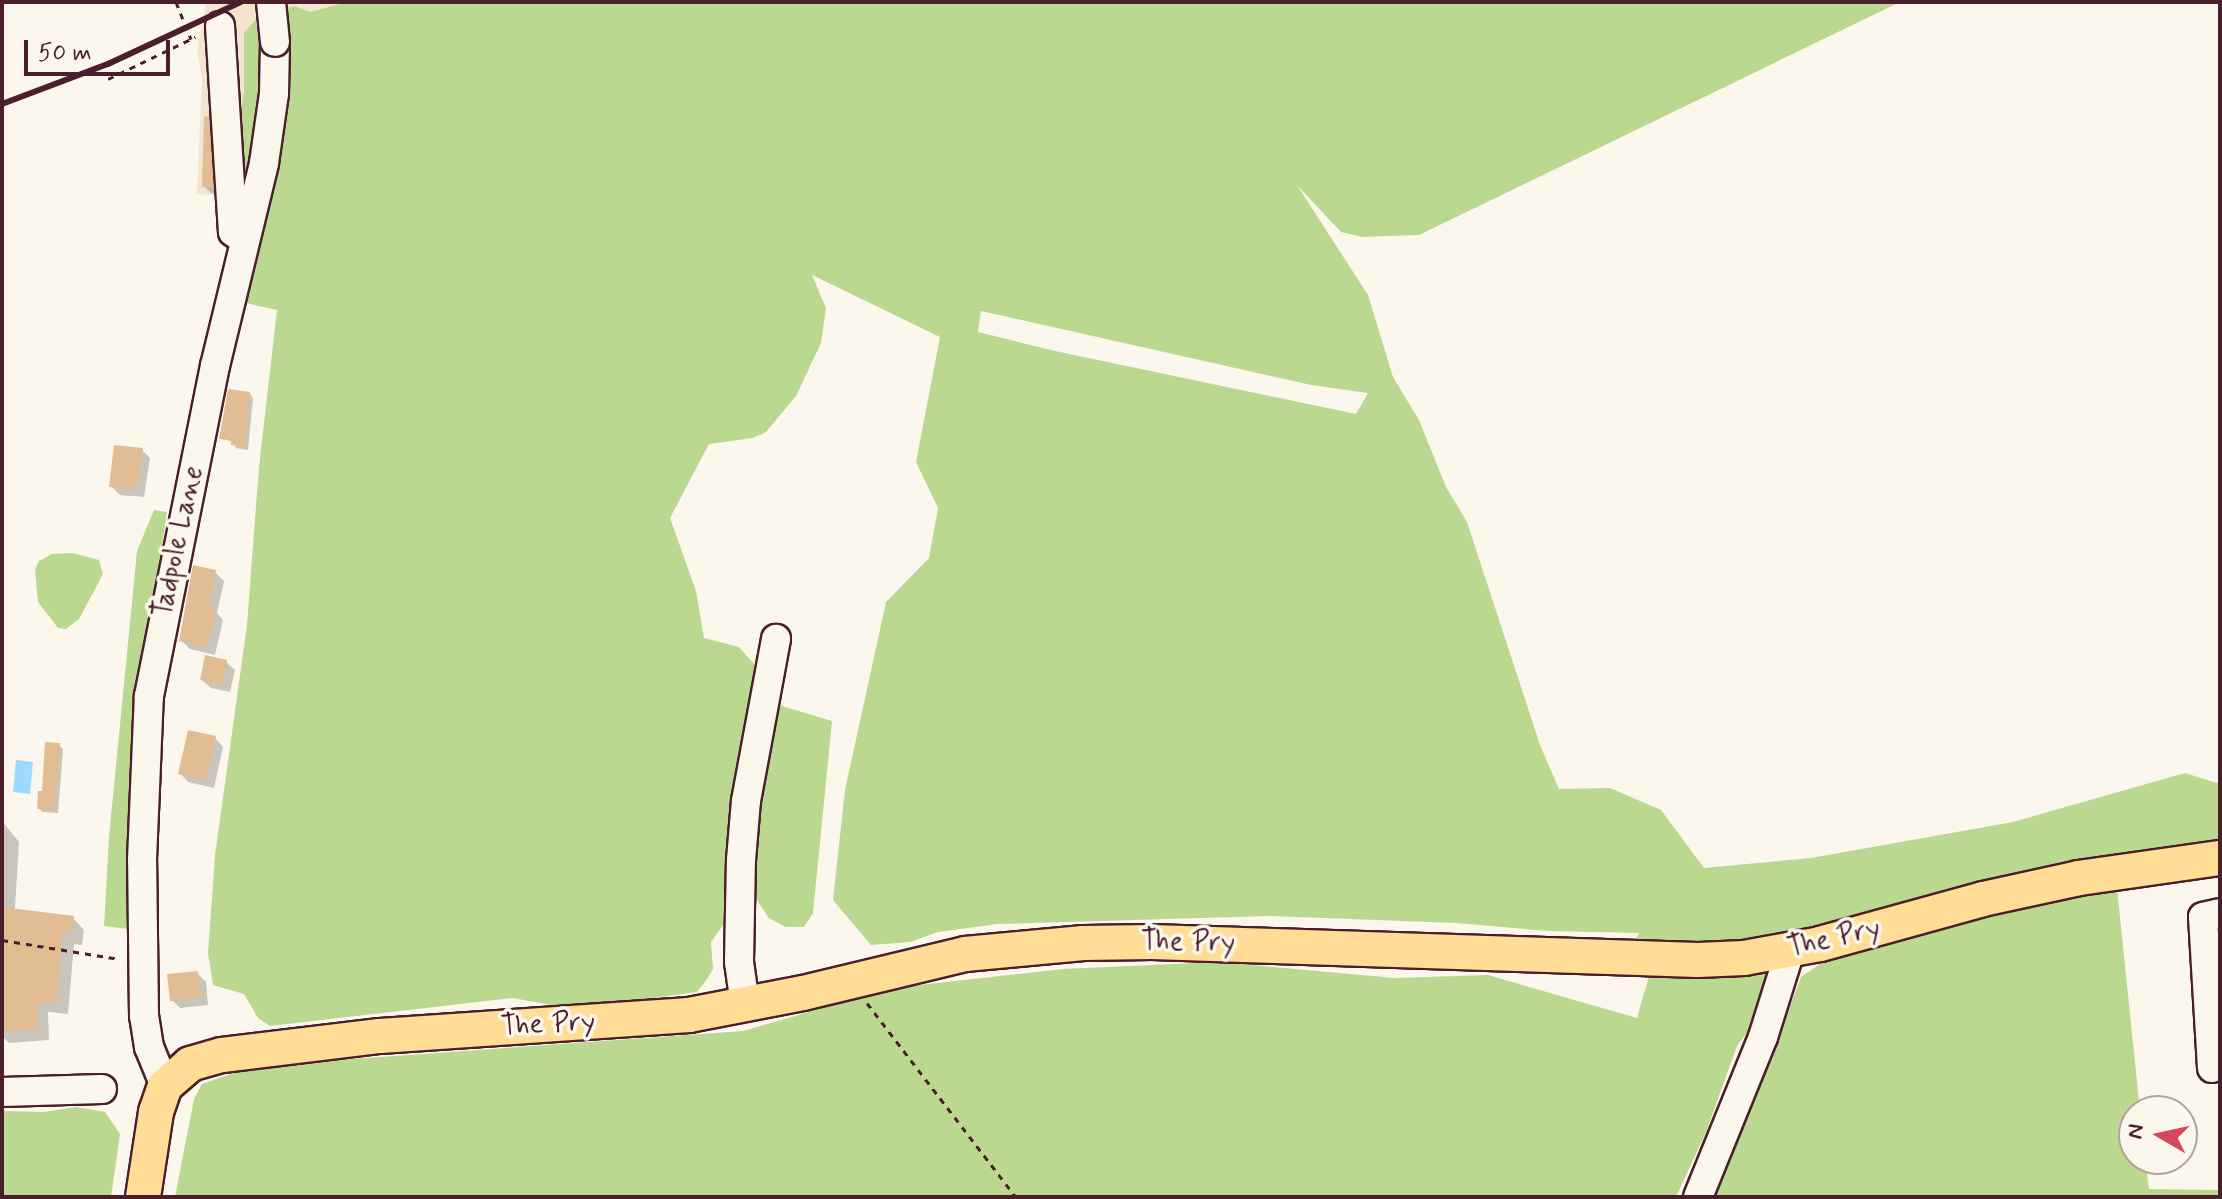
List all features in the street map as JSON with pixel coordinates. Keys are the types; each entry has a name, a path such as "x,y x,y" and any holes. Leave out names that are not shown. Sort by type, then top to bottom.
{"main road":[{"name":"The Pry","path":"165,1086 190,1064 277,1046 380,1036 638,1020 745,1005 965,954 1083,943 1300,946 1698,960 1790,951 2052,884 2220,858"},
{"path":"143,1197 156,1112 165,1086"}],"street":[{"name":"Tadpole Lane","path":"165,1086 149,1047 143,964 144,771 149,696 210,389 271,123 275,42 271,2"},
{"path":"220,26 233,232 245,240"},
{"path":"745,1005 739,962 741,860 746,801 776,639"},
{"path":"2212,1068 2203,917 2220,913"},
{"path":"1698,1197 1736,1110 1790,951"},
{"path":"2,1092 102,1089"}],"path":[{"path":"176,2 191,39"},
{"path":"108,79 220,26"},
{"path":"2,940 143,964"},
{"path":"854,980 865,1001 1016,1197"}],"shaded area":[{"path":"347,2 310,12 238,197 197,194 202,79 197,49 206,3"}],"green space":[{"path":"347,2 1900,2 1419,235 1363,237 1341,232 1297,185 1368,295 1393,377 1419,420 1446,487 1467,522 1540,745 1559,789 1610,788 1661,810 1704,868 1811,858 2013,822 2185,773 2220,784 2220,843 1797,937 1640,949 1636,939 1639,933 1269,916 997,924 938,932 910,942 871,945 833,900 845,790 886,602 929,558 938,508 916,462 940,337 812,275 826,308 821,343 796,396 766,432 753,438 709,444 670,518 696,591 704,638 739,647 761,672 728,918 711,942 713,969 705,982 697,992 625,1002 558,1006 512,998 270,1026 258,1018 244,994 213,985 208,953 215,855 247,625 259,467 277,310 241,302 285,9 294,6 310,12","holes":["981,311 1311,385 1368,393 1356,414 1055,351 978,332"]},
{"path":"257,18 264,20 264,95 246,190 235,180 236,139 244,92 244,33"},
{"path":"154,510 167,512 136,717 128,929 104,926 109,837 137,551"},
{"path":"72,553 99,560 103,574 79,619 66,629 58,628 38,602 35,570 39,561 52,554"},
{"path":"772,703 832,721 813,913 804,927 785,927 769,918 750,890 748,844"},
{"path":"2117,888 2138,1095 2118,1095 2118,1175 2147,1175 2149,1189 2220,1190 2220,1197 1706,1197 1760,1087 1801,977 1827,959 1991,908"},
{"path":"1218,962 1395,978 1488,975 1637,1018 1652,966 1768,968 1751,1027 1737,1046 1706,1132 1676,1197 175,1197 194,1099 202,1084 254,1066 743,1031 892,988 1063,969"},
{"path":"76,1107 105,1112 120,1134 111,1197 2,1197 2,1111 44,1112"}],"water":[{"path":"16,760 33,762 30,794 13,792"}],"building":[{"path":"204,116 209,117 213,187 202,187"},
{"path":"228,389 250,392 245,447 231,445 231,440 219,439"},
{"path":"114,445 143,448 136,489 109,487"},
{"path":"193,565 216,570 208,607 216,609 207,647 179,641"},
{"path":"205,655 227,660 222,685 200,680"},
{"path":"188,730 216,736 206,780 178,774"},
{"path":"45,742 60,743 55,810 37,809 38,791 42,791"},
{"path":"2,907 74,916 71,934 62,933 57,1003 37,1002 38,1029 2,1032"},
{"path":"198,971 201,997 170,1001 167,974"}],"railway":[{"path":"2,104 108,64 241,2"}]}
